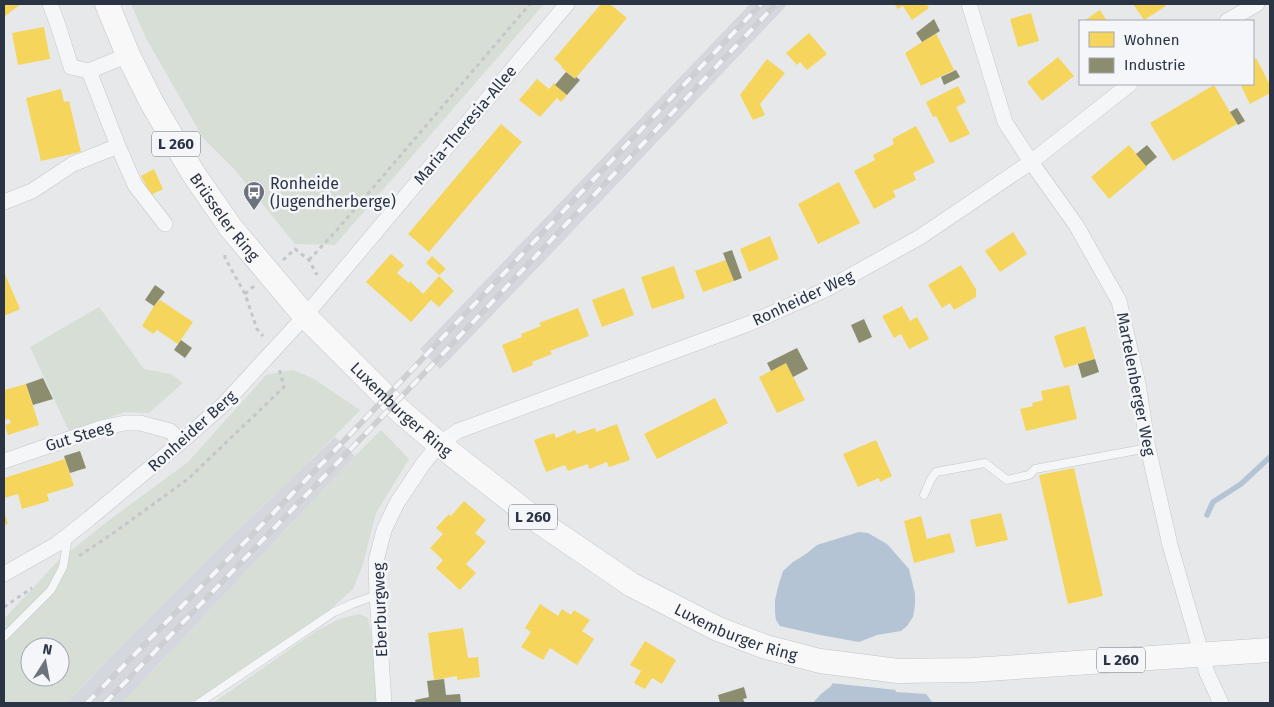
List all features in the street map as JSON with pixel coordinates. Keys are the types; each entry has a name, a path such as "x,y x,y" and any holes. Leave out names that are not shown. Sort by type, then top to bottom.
{"main road":[{"name":"Brüsseler Ring","path":"107,4 128,55 152,103 193,173 231,228 305,316"},
{"name":"Luxemburger Ring","path":"305,316 400,411 531,516 632,585 718,629 766,647 820,661 898,671 972,670 1270,650"}],"street":[{"path":"50,4 70,67 89,71 128,55"},
{"name":"Maria-Theresia-Allee","path":"305,316 566,4"},
{"name":"Martelenberger Weg","path":"969,4 1004,122 1076,225 1120,301 1138,384 1148,448 1170,546 1209,680 1221,703"},
{"path":"1229,20 1257,4"},
{"path":"89,71 135,185 165,224"},
{"name":"Ronheider Weg","path":"439,444 458,431 748,324 824,290 920,237 1031,162 1129,85"},
{"path":"4,202 32,191 73,164 118,146"},
{"name":"Ronheider Berg","path":"4,574 57,544 182,442 224,404 305,316"},
{"name":"Gut Steeg","path":"4,461 101,428 125,423 140,423 170,431 182,442"},
{"name":"Eberburgweg","path":"384,703 376,561 384,530 397,503 439,444"}],"lane":[{"path":"924,495 936,472 985,462 1007,480 1029,475 1035,469 1148,448"},
{"path":"4,637 51,590 63,567 69,535"},
{"path":"199,703 334,612 377,595"}],"path":[{"path":"295,249 309,260 530,4"},
{"path":"246,294 257,329"},
{"path":"4,607 112,534 188,479 284,387 275,350"}],"shaded area":[{"path":"131,4 544,4 335,245 295,244 235,170 203,138 146,38"},
{"path":"750,4 788,4 440,369 420,349"},
{"path":"99,307 144,369 171,374 183,383 149,413 125,412 69,431 30,347"},
{"path":"293,370 314,379 360,410 209,558 67,703 4,703 4,619 57,562 104,524 188,462 266,375"},
{"path":"381,430 409,459 376,513 363,564 353,589 333,607 191,703 122,703 355,456"},
{"path":"335,437 355,456 122,703 67,703 209,558"},
{"path":"360,614 368,618 374,647 378,703 213,703 316,631 339,619"}],"water":[{"path":"859,532 868,533 887,544 909,569 915,594 915,605 913,617 907,626 901,631 877,635 859,642 780,626 776,620 775,600 783,571 817,545"},
{"path":"851,650 891,673 896,692 926,694 933,703 813,703 831,686"}],"pier":[{"path":"852,647 867,651 893,671 898,690 830,683 849,649"}],"building: Wohnen":[{"path":"4,4 21,4 4,17"},
{"path":"601,4 610,4 627,18 575,79 554,59"},
{"path":"894,4 926,4 929,8 912,20 903,6 898,9"},
{"path":"1133,4 1164,4 1166,6 1144,20"},
{"path":"1100,10 1106,20 1085,20"},
{"path":"1031,13 1039,41 1018,47 1010,19"},
{"path":"44,27 50,59 18,65 12,33"},
{"path":"809,33 827,54 807,70 800,62 797,65 786,53"},
{"path":"936,33 954,70 921,86 905,53"},
{"path":"1058,57 1074,76 1042,101 1027,82"},
{"path":"1256,58 1270,85 1270,93 1250,104 1240,85 1254,85 1254,59"},
{"path":"767,59 785,73 760,104 765,115 753,120 740,95"},
{"path":"537,79 549,89 554,83 567,95 561,102 557,98 540,117 519,100"},
{"path":"1214,85 1237,124 1173,161 1150,123"},
{"path":"958,86 966,102 956,107 970,134 950,143 936,116 933,117 926,102"},
{"path":"61,89 64,102 69,101 81,152 41,161 26,98"},
{"path":"501,124 522,142 429,252 408,234"},
{"path":"916,126 935,162 913,173 916,180 893,191 896,197 874,209 854,171 875,160 873,155 894,144 892,139"},
{"path":"1129,145 1147,167 1109,199 1091,177"},
{"path":"154,169 163,189 151,195 141,176"},
{"path":"839,182 860,223 818,244 798,204"},
{"path":"1013,232 1027,254 1000,272 985,251"},
{"path":"770,236 779,259 749,272 740,249"},
{"path":"391,254 404,265 397,273 409,283 410,281 423,294 439,276 454,291 439,307 431,300 411,322 366,282"},
{"path":"432,256 446,269 439,275 426,263"},
{"path":"726,260 734,281 703,292 695,271"},
{"path":"961,265 976,289 976,297 954,310 950,303 942,308 928,285"},
{"path":"674,266 685,298 652,309 641,277"},
{"path":"4,272 20,309 4,316"},
{"path":"624,288 634,315 602,327 592,300"},
{"path":"160,300 193,322 178,344 157,330 153,334 142,326 154,306"},
{"path":"902,306 910,321 917,317 929,339 909,349 901,334 894,338 882,316"},
{"path":"578,308 589,336 550,351 552,354 532,362 533,365 513,373 502,345 522,337 521,334 541,326 539,323"},
{"path":"1085,326 1095,359 1064,368 1054,336"},
{"path":"786,363 805,400 777,413 759,377"},
{"path":"26,384 39,425 8,435 5,425 11,423 9,419 4,420 4,390"},
{"path":"1069,385 1077,419 1026,431 1020,409 1033,406 1032,403 1043,400 1041,391"},
{"path":"715,398 728,423 657,459 644,434"},
{"path":"617,424 630,460 609,467 607,462 589,469 588,464 568,471 565,465 546,472 534,440 554,433 556,438 575,430 577,434 595,428 596,432"},
{"path":"876,440 892,476 880,482 879,478 858,487 843,454"},
{"path":"65,459 74,486 47,494 49,501 22,509 18,494 4,498 4,478"},
{"path":"1074,468 1103,596 1068,604 1039,475"},
{"path":"464,501 486,520 475,533 486,542 466,564 476,573 460,590 436,568 443,560 430,548 443,534 436,528 449,514 451,516"},
{"path":"4,512 8,524 4,525"},
{"path":"1001,513 1008,540 976,547 970,520"},
{"path":"921,516 927,539 950,533 955,552 914,563 904,521"},
{"path":"540,604 558,616 562,609 571,615 574,610 590,620 582,631 594,639 577,665 550,648 543,660 521,647 531,632 525,628"},
{"path":"463,628 468,658 478,657 480,677 457,680 457,676 434,680 428,633"},
{"path":"645,641 676,660 662,684 652,678 645,689 634,683 641,671 630,665"}],"building: Industrie":[{"path":"934,19 940,31 922,42 916,33"},
{"path":"956,70 960,77 944,85 941,77"},
{"path":"566,72 575,79 576,77 580,80 567,95 555,85"},
{"path":"1237,108 1245,121 1238,125 1230,112"},
{"path":"1147,145 1157,157 1146,166 1136,154"},
{"path":"732,250 742,278 734,281 723,253"},
{"path":"155,285 165,292 154,306 145,300"},
{"path":"864,319 872,337 859,343 851,325"},
{"path":"181,340 192,348 185,358 174,350"},
{"path":"797,348 808,369 793,377 786,363 771,371 767,363"},
{"path":"1095,359 1099,372 1082,378 1078,364"},
{"path":"43,378 53,399 33,405 26,384"},
{"path":"80,451 86,468 70,473 64,456"},
{"path":"444,679 446,695 460,694 461,703 416,703 415,700 429,697 427,681"},
{"path":"744,687 747,698 743,699 745,703 720,703 718,695"}],"waterway":[{"path":"1207,515 1213,502 1241,484 1270,457"}],"railway":[{"path":"87,703 341,444 761,4"},
{"path":"105,703 434,363 776,4"}],"place":[{"name":"Ronheide (Jugendherberge)","path":"254,211"}]}
